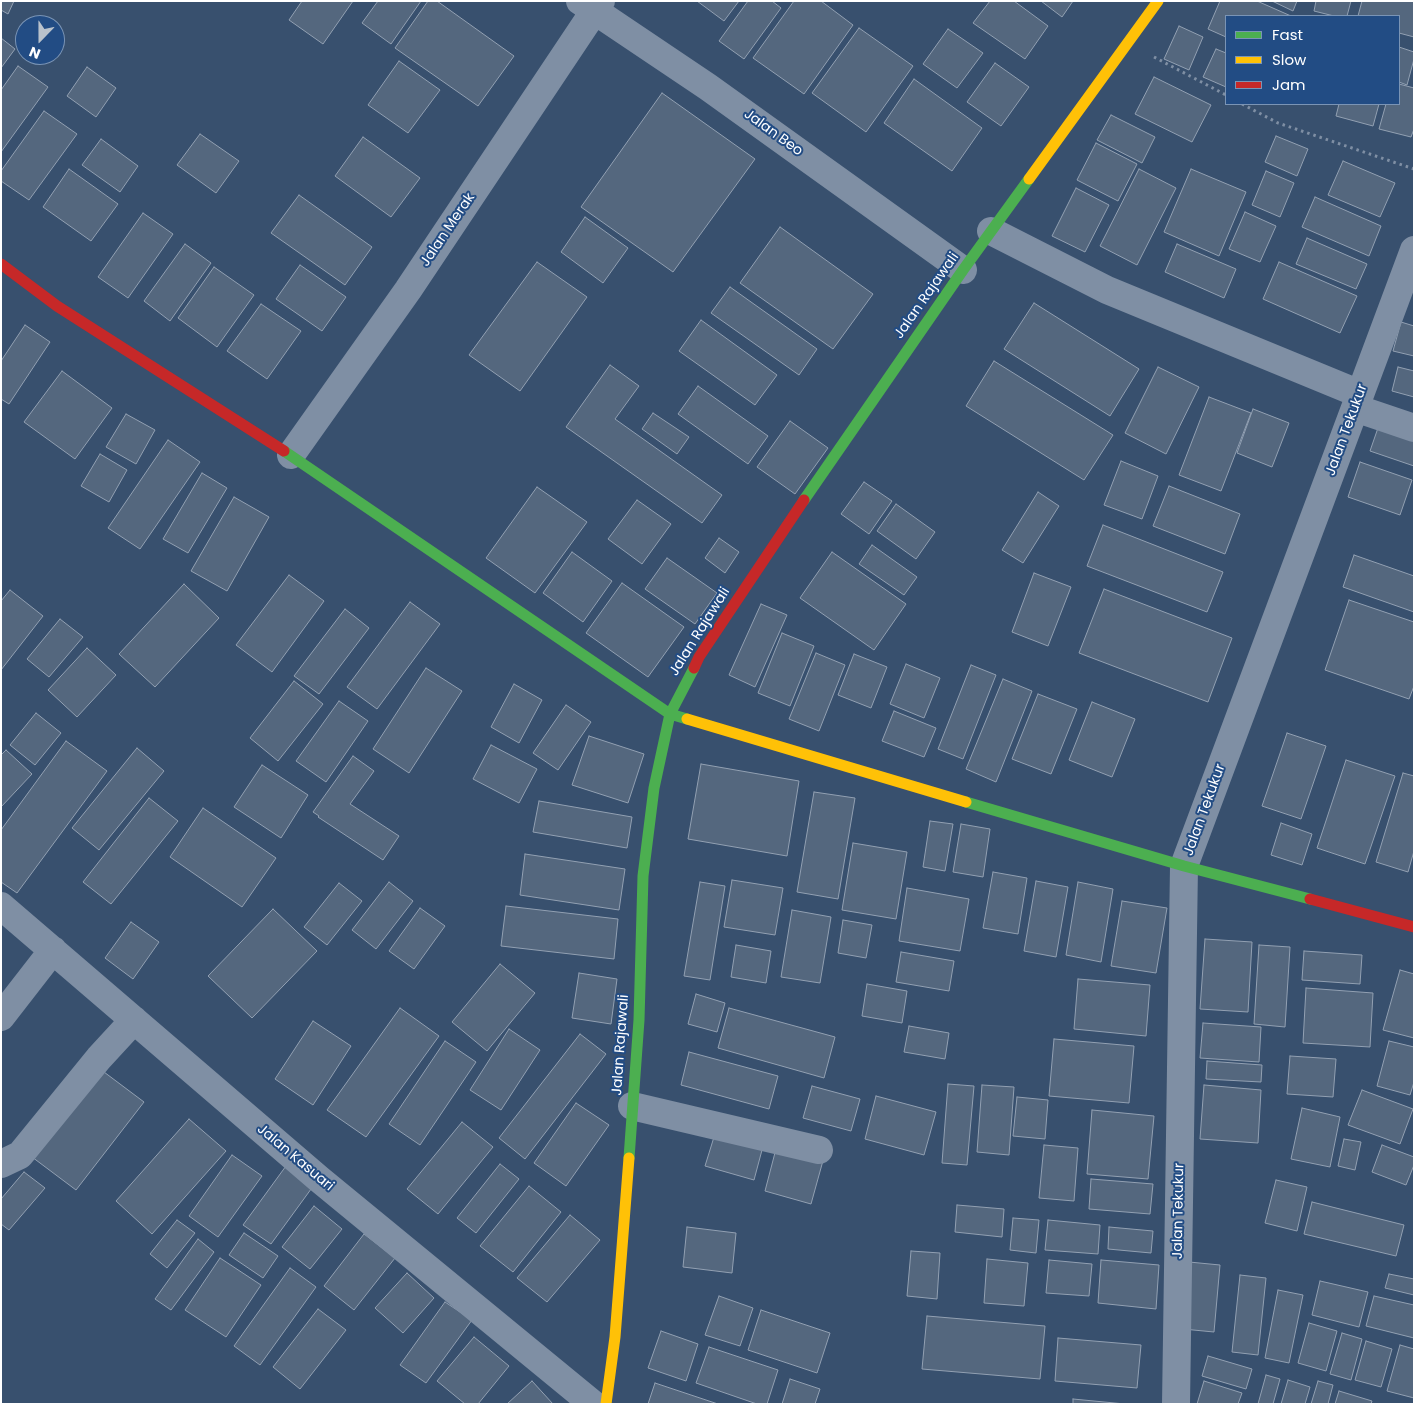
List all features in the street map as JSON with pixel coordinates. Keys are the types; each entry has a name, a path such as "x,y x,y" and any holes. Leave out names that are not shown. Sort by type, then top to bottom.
{"street":[{"name":"Jalan Rajawali","path":"606,1404 615,1337 639,1020 643,876 654,788 670,714 704,649 786,527 963,270 1158,1"},
{"name":"Jalan Beo","path":"592,5 963,270"},
{"name":"Jalan Merak","path":"291,455 408,290 592,5"},
{"path":"991,231 1107,290 1358,401 1414,428"},
{"name":"Jalan Tekukur","path":"1176,1404 1184,866 1414,250"},
{"path":"1,264 57,306 291,455 670,714 1184,866 1414,927"},
{"name":"Jalan Kasuari","path":"1,906 319,1179 593,1404"},
{"path":"1,1017 53,950"},
{"path":"1,1164 20,1155 99,1058 134,1020"},
{"path":"632,1106 819,1150"}],"path":[{"path":"1127,43 1225,94"},
{"path":"1244,105 1278,122 1414,170"}],"building":[{"path":"1,1 14,1 8,14 1,10"},
{"path":"302,1 353,1 323,44 289,20"},
{"path":"378,1 421,1 391,44 362,23"},
{"path":"428,1 437,1 514,56 478,106 395,48"},
{"path":"697,1 739,1 724,21"},
{"path":"748,1 772,1 781,8 744,59 719,41"},
{"path":"794,1 821,1 853,25 804,94 753,58"},
{"path":"990,1 1014,1 1048,26 1025,59 973,23"},
{"path":"1041,1 1073,1 1062,17"},
{"path":"1220,1 1257,1 1289,15 1225,15 1225,37 1208,29"},
{"path":"1272,1 1297,1 1293,11"},
{"path":"1316,1 1351,1 1347,15 1330,15 1314,11"},
{"path":"1362,1 1414,1 1414,37 1400,33 1400,15 1358,15"},
{"path":"1179,26 1203,37 1189,70 1164,59"},
{"path":"859,28 913,66 866,132 812,93"},
{"path":"948,29 983,53 957,88 923,64"},
{"path":"1,38 15,49 1,68"},
{"path":"1400,47 1414,52 1407,85 1400,82"},
{"path":"1216,49 1225,53 1225,87 1203,77"},
{"path":"399,61 440,90 408,133 368,105"},
{"path":"995,63 1029,87 1001,126 967,102"},
{"path":"18,66 48,87 1,152 1,90"},
{"path":"87,67 116,88 96,117 67,96"},
{"path":"1154,77 1211,105 1192,142 1135,114"},
{"path":"914,79 982,128 952,171 884,123"},
{"path":"1400,84 1414,88 1414,129 1411,137 1379,129 1386,105 1400,105"},
{"path":"662,93 755,159 673,272 581,207"},
{"path":"1339,105 1379,105 1373,126 1336,116"},
{"path":"44,111 77,134 29,200 1,181 1,171"},
{"path":"1111,115 1155,137 1142,163 1097,140"},
{"path":"200,134 239,161 216,193 177,165"},
{"path":"1276,136 1308,149 1297,176 1265,162"},
{"path":"363,137 420,178 391,217 335,176"},
{"path":"101,139 138,166 120,192 82,165"},
{"path":"1096,143 1137,164 1118,201 1077,180"},
{"path":"1343,161 1395,183 1380,217 1328,195"},
{"path":"69,169 118,204 91,241 43,207"},
{"path":"1139,169 1176,188 1137,265 1100,246"},
{"path":"1191,169 1246,192 1219,256 1164,232"},
{"path":"1266,171 1294,183 1280,217 1252,205"},
{"path":"1076,188 1109,205 1085,252 1052,236"},
{"path":"299,195 372,247 345,285 271,233"},
{"path":"1315,197 1381,226 1369,256 1302,227"},
{"path":"1245,212 1276,226 1260,262 1229,249"},
{"path":"143,213 173,234 128,298 98,277"},
{"path":"585,217 628,248 603,283 561,252"},
{"path":"780,227 873,294 833,349 740,283"},
{"path":"1307,238 1367,264 1356,289 1296,264"},
{"path":"185,244 211,263 170,321 144,301"},
{"path":"1177,244 1236,269 1224,298 1165,272"},
{"path":"537,262 587,297 520,391 469,355"},
{"path":"1279,262 1357,296 1340,333 1263,299"},
{"path":"300,265 346,297 322,331 276,299"},
{"path":"214,267 254,295 217,347 178,318"},
{"path":"730,287 817,349 799,375 711,313"},
{"path":"1034,303 1139,369 1110,416 1004,349"},
{"path":"261,304 301,331 267,379 227,351"},
{"path":"701,320 777,375 755,405 679,351"},
{"path":"1401,322 1414,326 1414,356 1393,351"},
{"path":"25,325 50,342 9,404 1,399 1,361"},
{"path":"994,361 1113,435 1084,480 966,406"},
{"path":"610,365 639,386 615,419 722,495 702,523 566,427"},
{"path":"1158,367 1199,387 1166,454 1125,433"},
{"path":"1398,367 1414,371 1414,397 1392,391"},
{"path":"62,371 112,408 75,459 24,422"},
{"path":"698,386 768,436 748,464 678,414"},
{"path":"1209,397 1251,413 1221,491 1179,475"},
{"path":"1253,409 1289,423 1272,467 1237,453"},
{"path":"653,413 689,437 677,454 642,429"},
{"path":"126,414 155,430 136,464 106,447"},
{"path":"790,421 828,448 795,494 757,467"},
{"path":"1379,425 1414,437 1414,466 1370,451"},
{"path":"168,440 200,462 140,549 108,528"},
{"path":"100,454 127,470 109,502 81,486"},
{"path":"1121,461 1158,476 1142,519 1104,505"},
{"path":"1360,462 1412,480 1400,515 1348,497"},
{"path":"202,473 227,488 188,553 163,539"},
{"path":"864,482 892,501 869,534 841,514"},
{"path":"1169,486 1240,514 1225,554 1153,526"},
{"path":"537,487 587,522 535,593 486,558"},
{"path":"1038,492 1059,506 1023,563 1002,550"},
{"path":"234,497 269,517 227,591 191,571"},
{"path":"637,500 671,524 642,564 608,539"},
{"path":"896,504 935,532 916,559 877,531"},
{"path":"1103,525 1223,572 1207,612 1087,566"},
{"path":"719,538 739,552 725,573 705,558"},
{"path":"872,545 917,577 904,595 859,564"},
{"path":"572,552 612,581 583,622 543,593"},
{"path":"832,552 906,604 874,650 800,598"},
{"path":"1354,555 1414,576 1414,612 1343,587"},
{"path":"667,558 717,593 695,624 645,589"},
{"path":"1034,573 1071,587 1048,646 1012,632"},
{"path":"289,575 324,601 272,672 236,645"},
{"path":"622,583 684,627 648,677 586,633"},
{"path":"184,584 219,618 155,687 119,654"},
{"path":"1104,589 1232,638 1208,702 1079,653"},
{"path":"10,590 43,616 1,670 1,601"},
{"path":"1349,600 1414,622 1414,686 1409,699 1325,670"},
{"path":"410,602 440,624 377,709 347,687"},
{"path":"761,604 787,615 755,687 729,675"},
{"path":"345,609 369,628 319,694 294,676"},
{"path":"60,619 83,637 49,677 27,659"},
{"path":"782,633 814,646 790,706 758,693"},
{"path":"87,648 116,675 77,717 48,690"},
{"path":"816,653 845,665 819,731 789,719"},
{"path":"854,654 887,667 871,708 838,695"},
{"path":"906,664 940,678 924,718 890,704"},
{"path":"971,665 996,675 963,759 938,749"},
{"path":"426,668 462,691 409,773 373,749"},
{"path":"1003,679 1032,691 996,782 966,769"},
{"path":"294,681 323,704 278,761 250,738"},
{"path":"514,684 542,700 519,743 491,727"},
{"path":"1038,694 1077,709 1051,774 1012,759"},
{"path":"339,701 368,721 326,782 296,761"},
{"path":"1092,702 1135,719 1112,777 1069,760"},
{"path":"566,705 591,722 558,770 533,753"},
{"path":"894,711 936,728 924,757 882,741"},
{"path":"36,713 61,733 35,765 10,745"},
{"path":"1287,733 1326,746 1301,819 1262,806"},
{"path":"589,736 644,754 628,803 572,785"},
{"path":"66,741 107,771 17,893 1,882 1,830"},
{"path":"491,745 537,769 519,803 473,779"},
{"path":"137,748 164,771 99,850 72,828"},
{"path":"6,750 32,774 1,807 1,755"},
{"path":"353,756 374,771 350,804 399,836 383,860 313,812"},
{"path":"1346,760 1395,776 1365,864 1317,848"},
{"path":"701,764 799,781 787,856 688,839"},
{"path":"262,765 308,795 281,838 234,807"},
{"path":"1403,773 1414,776 1414,851 1408,872 1376,862"},
{"path":"814,792 855,798 838,899 797,892"},
{"path":"149,798 178,821 111,904 83,882"},
{"path":"539,801 632,817 627,848 533,832"},
{"path":"203,808 276,858 242,907 170,857"},
{"path":"930,821 953,824 945,871 923,867"},
{"path":"1281,823 1312,834 1302,865 1271,855"},
{"path":"961,824 990,829 983,877 953,872"},
{"path":"853,843 907,852 896,919 842,910"},
{"path":"525,854 625,869 619,910 520,895"},
{"path":"993,872 1027,878 1018,934 983,928"},
{"path":"732,880 783,888 775,935 724,927"},
{"path":"1036,881 1068,887 1056,957 1024,951"},
{"path":"389,882 413,901 376,949 352,930"},
{"path":"700,882 725,886 710,980 684,976"},
{"path":"1078,882 1113,889 1101,962 1066,955"},
{"path":"339,883 362,901 327,945 304,927"},
{"path":"907,888 969,899 960,951 899,941"},
{"path":"1122,901 1167,908 1156,973 1111,966"},
{"path":"506,906 618,919 614,959 501,946"},
{"path":"420,908 445,926 414,969 389,951"},
{"path":"273,909 317,951 252,1018 208,976"},
{"path":"792,910 831,917 820,983 781,977"},
{"path":"843,920 872,925 866,958 838,953"},
{"path":"131,922 159,942 133,979 105,958"},
{"path":"1205,939 1252,942 1248,1012 1200,1009"},
{"path":"736,945 771,951 766,983 731,977"},
{"path":"1259,945 1290,947 1285,1027 1254,1024"},
{"path":"1304,951 1362,955 1360,984 1302,980"},
{"path":"901,952 954,961 949,991 896,982"},
{"path":"500,964 535,993 487,1051 452,1022"},
{"path":"1400,970 1414,974 1414,1038 1383,1030"},
{"path":"579,973 617,979 611,1024 572,1018"},
{"path":"1078,979 1150,985 1146,1036 1074,1029"},
{"path":"867,984 907,991 902,1023 862,1016"},
{"path":"1306,988 1373,993 1370,1047 1303,1043"},
{"path":"696,994 725,1003 717,1032 688,1024"},
{"path":"400,1008 439,1036 366,1137 327,1110"},
{"path":"729,1008 835,1037 824,1078 718,1048"},
{"path":"313,1021 351,1046 313,1105 275,1079"},
{"path":"1203,1023 1261,1027 1259,1062 1200,1058"},
{"path":"909,1026 949,1033 945,1059 904,1052"},
{"path":"509,1029 540,1050 501,1110 470,1090"},
{"path":"580,1034 606,1054 525,1159 499,1138"},
{"path":"1054,1039 1134,1046 1129,1103 1049,1096"},
{"path":"445,1041 476,1062 420,1145 389,1124"},
{"path":"1389,1041 1414,1047 1414,1082 1410,1095 1377,1086"},
{"path":"689,1052 778,1076 769,1109 681,1085"},
{"path":"1290,1056 1336,1059 1333,1097 1287,1094"},
{"path":"1207,1061 1262,1065 1261,1082 1206,1079"},
{"path":"96,1066 144,1102 76,1190 28,1154"},
{"path":"948,1084 974,1086 967,1165 942,1163"},
{"path":"982,1085 1014,1087 1009,1155 977,1152"},
{"path":"1204,1085 1261,1090 1258,1143 1200,1139"},
{"path":"812,1086 860,1099 851,1131 803,1118"},
{"path":"1362,1090 1413,1109 1400,1144 1348,1125"},
{"path":"876,1096 936,1112 924,1155 865,1139"},
{"path":"1017,1097 1048,1100 1045,1139 1013,1136"},
{"path":"576,1103 609,1125 566,1186 534,1163"},
{"path":"1302,1108 1340,1117 1330,1167 1291,1159"},
{"path":"1092,1110 1154,1116 1148,1179 1087,1174"},
{"path":"189,1119 226,1151 152,1234 116,1201"},
{"path":"462,1122 493,1147 438,1214 407,1189"},
{"path":"714,1137 762,1150 754,1180 705,1166"},
{"path":"1344,1139 1361,1142 1355,1170 1338,1166"},
{"path":"777,1145 824,1157 811,1204 765,1191"},
{"path":"1044,1145 1078,1148 1074,1201 1039,1198"},
{"path":"1382,1145 1414,1157 1414,1165 1406,1185 1372,1172"},
{"path":"232,1155 262,1176 218,1237 189,1216"},
{"path":"500,1164 519,1179 476,1233 457,1218"},
{"path":"286,1166 314,1185 271,1244 243,1225"},
{"path":"24,1172 45,1188 9,1230 1,1224 1,1199"},
{"path":"1091,1179 1153,1184 1150,1214 1089,1209"},
{"path":"1276,1180 1307,1187 1297,1231 1265,1223"},
{"path":"529,1186 561,1212 513,1272 480,1246"},
{"path":"1312,1202 1404,1225 1396,1256 1304,1234"},
{"path":"957,1205 1004,1209 1002,1237 955,1232"},
{"path":"314,1206 342,1229 310,1269 282,1247"},
{"path":"570,1215 600,1240 547,1302 517,1278"},
{"path":"1013,1218 1039,1220 1036,1253 1010,1250"},
{"path":"177,1220 195,1233 167,1268 150,1254"},
{"path":"1048,1220 1100,1225 1098,1254 1045,1250"},
{"path":"687,1227 736,1233 732,1273 683,1267"},
{"path":"1109,1227 1153,1231 1151,1253 1108,1249"},
{"path":"244,1233 278,1256 263,1278 229,1255"},
{"path":"364,1234 395,1258 354,1310 324,1286"},
{"path":"198,1239 214,1252 171,1310 155,1299"},
{"path":"911,1251 940,1253 937,1299 907,1296"},
{"path":"220,1258 261,1285 226,1337 185,1310"},
{"path":"987,1259 1028,1263 1024,1306 984,1303"},
{"path":"1049,1260 1092,1264 1089,1296 1046,1293"},
{"path":"1101,1260 1159,1265 1156,1309 1098,1303"},
{"path":"1189,1262 1220,1265 1214,1332 1183,1329"},
{"path":"290,1268 316,1287 260,1365 234,1346"},
{"path":"407,1273 434,1298 403,1333 375,1308"},
{"path":"1389,1274 1414,1279 1414,1295 1385,1288"},
{"path":"1240,1275 1266,1278 1258,1355 1232,1352"},
{"path":"1320,1281 1368,1292 1359,1327 1312,1315"},
{"path":"1278,1290 1303,1295 1289,1363 1265,1358"},
{"path":"719,1296 753,1308 740,1346 705,1335"},
{"path":"1374,1296 1414,1305 1414,1338 1366,1326"},
{"path":"445,1302 472,1320 426,1383 400,1365"},
{"path":"318,1309 346,1330 300,1389 273,1367"},
{"path":"761,1310 830,1333 817,1373 748,1350"},
{"path":"927,1316 1045,1326 1040,1379 922,1369"},
{"path":"1309,1323 1337,1331 1326,1371 1298,1363"},
{"path":"661,1331 698,1344 686,1381 648,1368"},
{"path":"1342,1333 1362,1339 1351,1380 1330,1374"},
{"path":"474,1337 509,1366 478,1404 465,1404 437,1381"},
{"path":"1058,1338 1141,1345 1137,1388 1055,1381"},
{"path":"1366,1341 1392,1349 1381,1387 1355,1380"},
{"path":"1400,1345 1414,1349 1414,1398 1387,1391"},
{"path":"709,1347 778,1370 767,1404 757,1404 696,1383"},
{"path":"1208,1356 1252,1369 1246,1389 1202,1376"},
{"path":"1266,1375 1280,1379 1273,1404 1258,1404"},
{"path":"790,1379 820,1389 815,1404 782,1404"},
{"path":"1288,1380 1310,1387 1305,1404 1281,1404"},
{"path":"532,1381 553,1404 507,1404"},
{"path":"1204,1381 1242,1393 1238,1404 1197,1404"},
{"path":"1318,1381 1333,1385 1328,1404 1311,1404"},
{"path":"655,1383 718,1404 648,1404"},
{"path":"1339,1391 1372,1401 1371,1404 1335,1404"},
{"path":"1073,1399 1125,1404 1073,1404"}],"traffic: fast":[{"path":"804,500 963,270 1029,179"},
{"path":"284,451 670,714 687,719"},
{"path":"629,1158 639,1020 643,876 654,788 670,714 694,668"},
{"path":"966,802 1184,866 1310,899"}],"traffic: slow":[{"path":"1029,179 1158,1"},
{"path":"687,719 966,802"},
{"path":"606,1404 615,1337 629,1158"}],"traffic: jam":[{"path":"1,264 57,306 284,451"},
{"path":"694,668 699,657 804,500"},
{"path":"1310,899 1414,927"}]}
